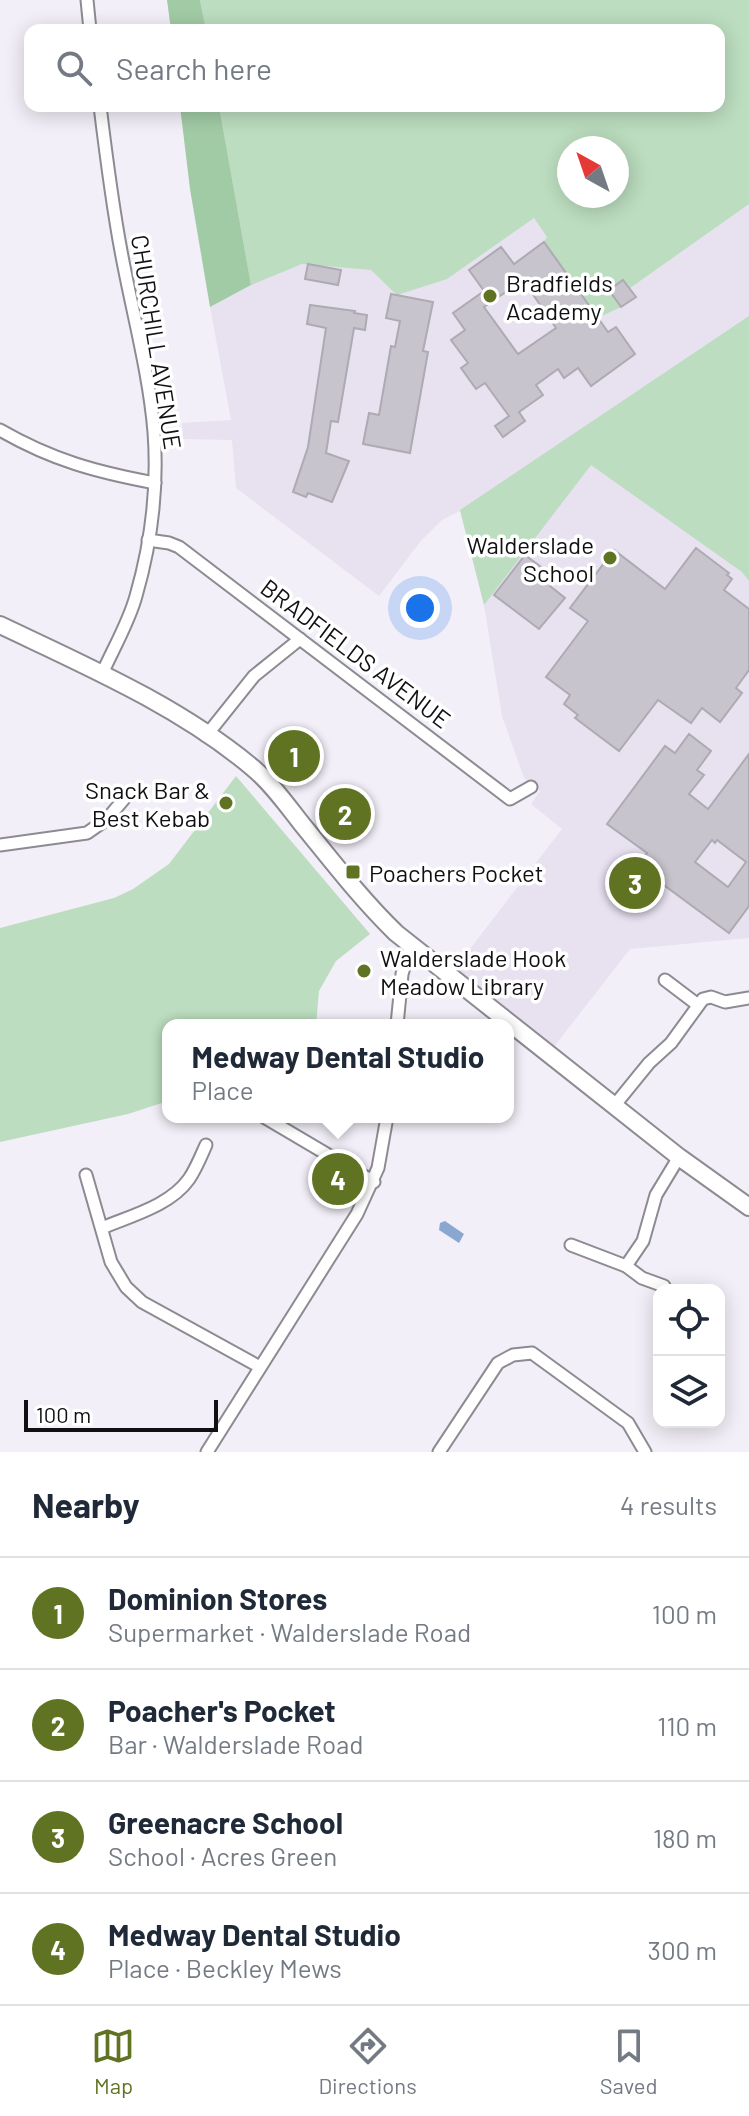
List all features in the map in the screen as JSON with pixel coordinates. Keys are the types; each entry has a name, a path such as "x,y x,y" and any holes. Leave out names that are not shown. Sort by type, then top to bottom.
{"street":[{"path":"87,0 89,24"},
{"name":"CHURCHILL AVENUE","path":"101,112 109,185 154,430 155,483 148,540 135,600 102,674"},
{"path":"0,430 81,467 155,483"},
{"name":"BRADFIELDS AVENUE","path":"148,540 179,547 510,799 531,787"},
{"path":"0,625 102,674 206,736 252,768 275,790 361,897 411,945 504,1019"},
{"path":"206,736 254,676 300,639"},
{"path":"0,845 87,833 107,819 124,799"},
{"path":"398,1019 402,974 411,945"},
{"path":"665,980 698,1005"},
{"path":"614,1106 642,1071 671,1043 703,999 711,997 725,1002 749,998"},
{"path":"514,1027 679,1157 749,1207"},
{"path":"274,1123 374,1182"},
{"path":"207,1452 311,1290 374,1182 386,1123"},
{"path":"102,1228 153,1207 173,1194 189,1180 206,1145"},
{"path":"626,1266 643,1241 656,1195 679,1157"},
{"path":"86,1175 118,1277 142,1302 260,1367"},
{"path":"571,1245 626,1266 642,1278 658,1284"},
{"path":"439,1452 498,1363 513,1355 532,1353 628,1423 645,1452"}],"shaded area":[{"path":"200,0 749,0 749,938 630,949 553,1048 453,971 562,829 531,804 540,791 524,778 502,716 484,605 460,511 442,520 420,542 379,596 236,488 232,440 183,439 182,423 231,420 210,307 251,285 220,112 725,112 725,24 205,24"}],"green space":[{"path":"167,0 200,0 205,24 170,24"},
{"path":"200,0 749,0 749,204 630,288 623,280 610,289 621,307 597,318 544,242 547,237 534,218 447,279 397,295 371,270 302,264 251,285 220,112 725,112 725,24 205,24"},
{"path":"181,112 220,112 251,285 210,307"},
{"path":"749,316 749,581 742,572 591,465 484,605 460,510"},
{"path":"236,776 370,934 336,961 319,991 317,1019 162,1019 162,1103 128,1114 0,1142 0,928 114,898 169,864"}],"water":[{"path":"445,1221 464,1234 459,1243 439,1230 440,1223"}],"building":[{"path":"544,242 608,332 616,327 635,354 591,386 578,368 564,378 558,369 536,385 543,395 519,412 525,421 503,437 495,426 509,416 485,383 476,389 461,368 468,363 451,340 465,330 453,313 484,291 469,270 501,247 514,264","holes":["523,280 556,328 518,354 484,307"]},
{"path":"308,264 341,270 338,285 305,279"},
{"path":"623,280 636,297 621,307 609,290"},
{"path":"391,294 433,302 423,351 428,352 410,453 363,444 369,413 379,415 391,346 395,347 400,321 386,318"},
{"path":"310,305 367,315 365,330 354,328 338,422 331,421 326,453 349,461 332,502 308,493 306,497 293,492 308,447 326,328 307,324"},
{"path":"696,548 729,573 727,575 732,579 724,590 749,609 749,670 736,688 742,693 720,722 702,708 691,723 658,700 619,751 575,718 578,715 564,704 570,695 546,677 588,621 570,608 614,550 665,589"},
{"path":"525,555 556,578 550,586 565,598 539,629 494,595"},
{"path":"689,734 711,751 697,770 704,775 689,794 708,809 749,754 749,906 729,933 638,866 647,853 607,824 665,746 675,753","holes":["712,840 715,843 717,840 746,862 728,887 695,862"]},
{"path":"332,1167 351,1178 342,1192 324,1181"}],"place":[{"name":"Bradfields Academy","path":"490,296"},
{"name":"Walderslade School","path":"610,558"},
{"name":"Dominion Stores","path":"294,756"},
{"name":"Snack Bar & Best Kebab","path":"226,803"},
{"name":"Poacher's Pocket","path":"345,814"},
{"name":"Poachers Pocket","path":"353,872"},
{"name":"Greenacre School","path":"635,883"},
{"name":"Walderslade Hook Meadow Library","path":"364,971"},
{"name":"Medway Dental Studio","path":"338,1179"}]}
